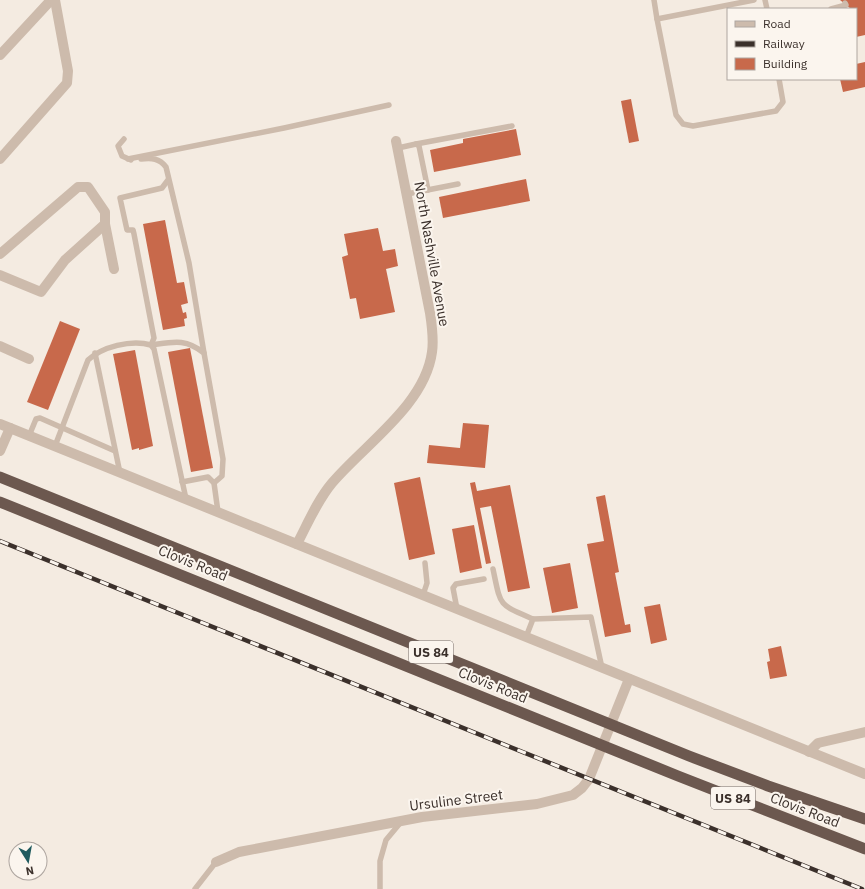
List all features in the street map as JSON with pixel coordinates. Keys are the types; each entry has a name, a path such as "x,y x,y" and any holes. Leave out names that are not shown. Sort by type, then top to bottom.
{"highway":[{"name":"Clovis Road","path":"0,477 611,724 768,786 865,819"},
{"name":"Clovis Road","path":"0,502 685,779 865,849"}],"street":[{"path":"0,55 51,0"},
{"path":"0,159 67,83 68,70 55,0"},
{"name":"North Nashville Avenue","path":"297,544 332,483 410,401 428,365 432,353 433,333 430,313 397,145"},
{"path":"0,254 78,187 88,187 105,212 114,269"},
{"path":"0,275 42,292 65,260 106,224"},
{"path":"0,346 29,359"},
{"path":"0,424 865,774"},
{"path":"0,451 10,428"},
{"name":"Ursuline Street","path":"216,862 239,852 401,821 537,804 573,795 582,788 589,779 629,679"},
{"path":"809,752 818,743 865,732"}],"lane":[{"path":"654,0 676,115 683,124 693,126 776,111 783,102 779,80"},
{"path":"657,19 754,0"},
{"path":"835,8 846,5 845,3"},
{"path":"128,159 284,128 389,105"},
{"path":"397,145 416,144 512,126"},
{"path":"124,139 118,146 122,156 131,160 150,159 161,161 166,167 189,264 223,459 222,476 214,483"},
{"path":"416,144 419,146 428,190"},
{"path":"151,345 154,338 134,234 133,230 127,230 120,198 162,188 168,180"},
{"path":"407,194 458,184"},
{"path":"55,446 85,364 96,353 105,348 128,344 151,345 184,341 204,353"},
{"path":"151,345 154,348 186,500"},
{"path":"96,353 120,473"},
{"path":"29,436 37,418 40,418 115,451"},
{"path":"182,482 208,478 214,483 218,512"},
{"path":"423,595 427,583 425,563"},
{"path":"493,569 499,599 502,604 533,619 591,617 602,668"},
{"path":"457,609 453,588 456,584 484,579"},
{"path":"526,637 533,619"},
{"path":"380,889 380,861 386,840 401,821"},
{"path":"195,889 216,862"}],"building":[{"path":"840,0 865,0 865,35 857,37 857,8 850,8"},
{"path":"865,62 865,87 843,92 840,80 857,80 857,64"},
{"path":"631,99 639,141 629,143 621,101"},
{"path":"516,129 521,155 434,172 430,150 463,143 463,139"},
{"path":"526,179 530,201 443,218 439,197"},
{"path":"165,220 177,283 184,282 188,303 181,305 183,313 186,312 187,318 184,319 185,326 163,330 143,224"},
{"path":"378,228 383,251 395,249 398,266 386,269 395,312 360,319 356,298 350,299 342,257 348,255 344,234"},
{"path":"60,321 80,329 48,410 27,402"},
{"path":"190,348 213,468 191,472 168,352"},
{"path":"135,350 153,446 139,450 139,448 132,450 113,354"},
{"path":"463,423 489,425 485,468 427,463 429,445 460,448"},
{"path":"420,477 435,554 409,560 394,483"},
{"path":"475,482 477,491 510,485 530,588 508,592 491,506 480,508 491,563 486,564 470,483"},
{"path":"605,495 619,572 615,573 625,625 630,624 631,632 605,637 587,544 604,541 596,497"},
{"path":"474,525 482,568 460,573 452,529"},
{"path":"570,563 578,608 552,613 543,568"},
{"path":"660,604 667,640 651,644 644,607"},
{"path":"781,646 787,676 770,679 767,662 770,661 768,649"}],"railway":[{"path":"0,541 862,889"}]}
